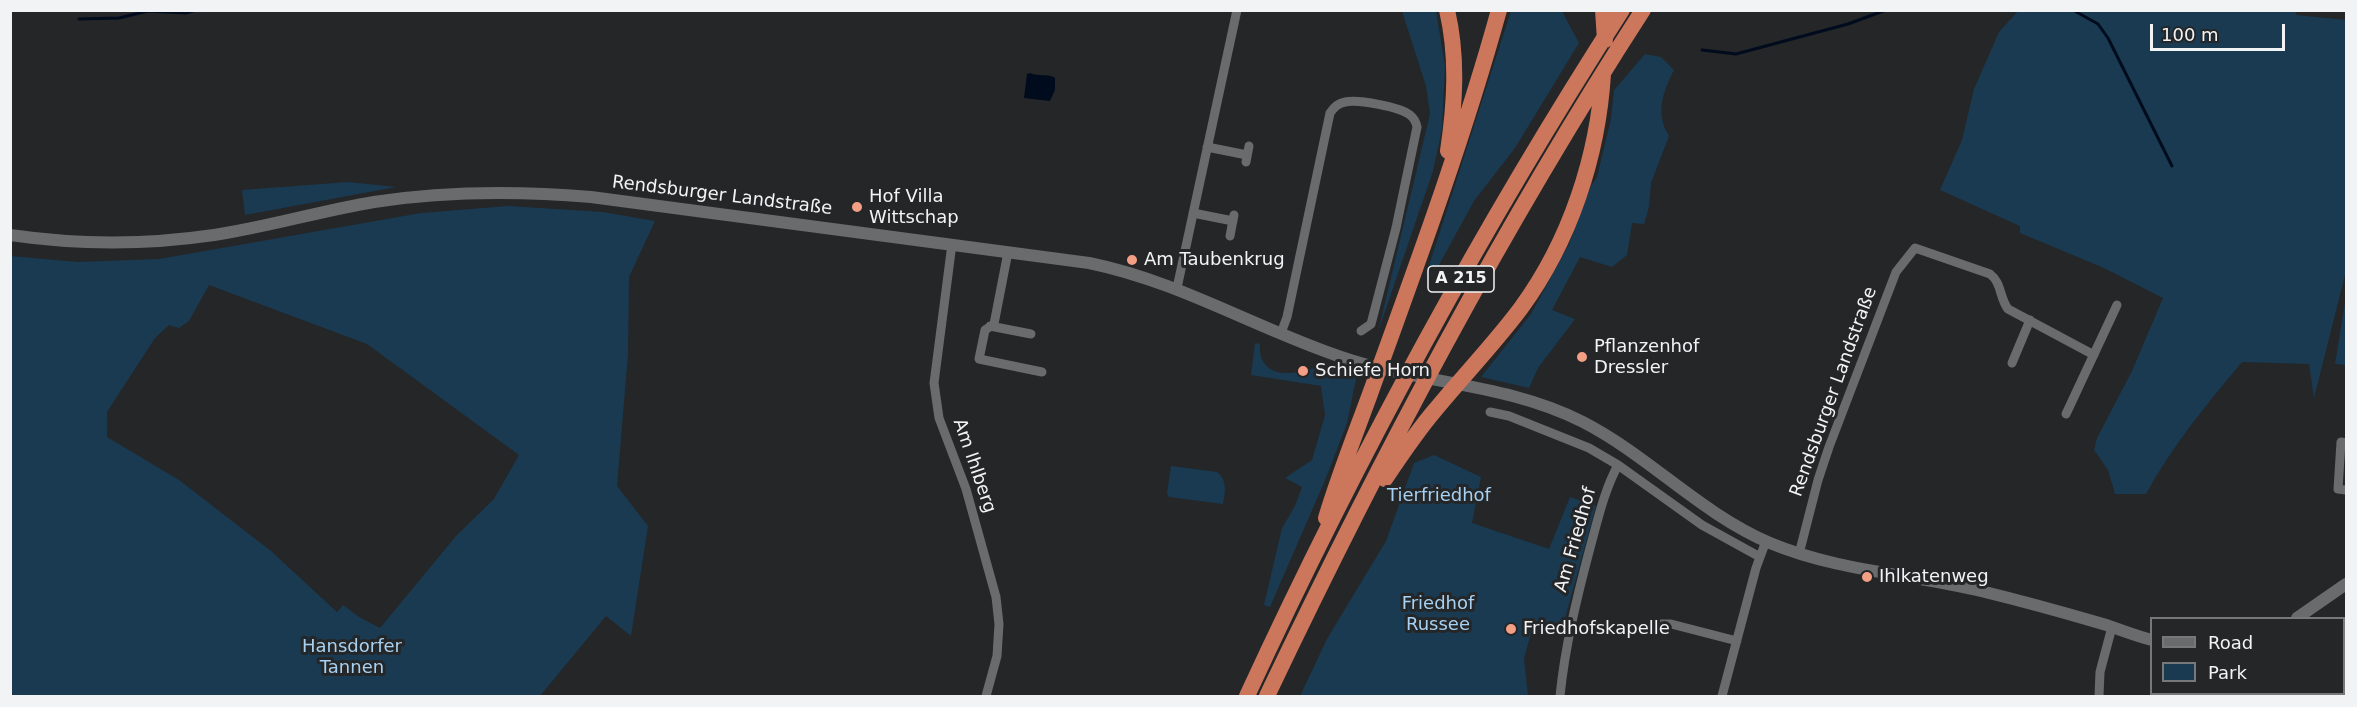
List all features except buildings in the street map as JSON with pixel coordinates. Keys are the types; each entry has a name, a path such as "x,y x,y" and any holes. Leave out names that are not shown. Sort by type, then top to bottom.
{"highway":[{"path":"1443,188 1455,100 1453,52 1447,10"},
{"path":"1315,556 1341,468 1370,393 1472,104 1499,10"},
{"path":"1331,563 1406,447 1522,306 1565,229 1587,171 1599,113 1605,35 1603,10"},
{"name":"A 215","path":"1247,696 1315,556 1470,262 1560,109 1622,10"},
{"name":"A 215","path":"1267,696 1331,563 1439,355 1521,208 1581,107 1643,10"}],"street":[{"path":"1177,288 1237,10"},
{"path":"1281,333 1287,317 1330,113 1339,104 1348,101 1367,103 1407,113 1414,119 1418,132 1371,324 1361,331"},
{"path":"1207,147 1247,155"},
{"name":"Rendsburger Landstraße","path":"10,235 86,243 154,242 216,235 374,202 491,192 591,197 1096,264 1177,288 1341,357 1398,373 1495,391 1547,406 1584,423 1631,452 1708,509 1766,541 1799,554 1858,569 1980,590 2150,640"},
{"path":"1193,213 1233,218 1230,236"},
{"name":"Am Ihlberg","path":"956,244 934,383 939,418 966,489 996,597 999,624 997,656 986,696"},
{"name":"Rendsburger Landstraße","path":"1799,554 1829,447 1896,272 1915,248 1990,274 1999,283 2002,299 2008,309 2030,320"},
{"path":"1008,252 994,324 985,330 979,358 1042,372"},
{"path":"2066,414 2118,305"},
{"path":"2012,363 2030,320 2094,355"},
{"path":"990,326 1030,334"},
{"path":"1490,412 1509,416 1578,444 1618,465 1702,525 1760,557"},
{"path":"2330,441 2344,442 2338,489 2346,490"},
{"name":"Am Friedhof","path":"1560,696 1563,664 1574,608 1605,493 1618,465"},
{"path":"1722,696 1766,541"},
{"path":"2298,617 2346,584"},
{"path":"1660,624 1671,624 1737,641"},
{"path":"2099,696 2100,672 2112,627"}],"green space":[{"path":"2296,10 2296,15 2346,20 2346,271 2314,398 2309,364 2242,362 2179,442 2146,494 2115,494 2108,470 2094,450 2097,438 2132,371 2163,298 2104,268 2020,233 2020,226 1940,190 1962,140 1974,89 1999,32 2018,11"},
{"path":"1402,11 1436,11 1445,66 1442,129 1433,171 1378,332 1430,114 1426,86"},
{"path":"1511,11 1562,11 1579,43 1515,148 1474,201 1440,263 1434,272 1426,275"},
{"path":"1645,54 1661,57 1674,70 1662,103 1662,119 1669,136 1651,183 1649,207 1644,224 1632,223 1627,255 1612,267 1580,257 1552,310 1575,319 1538,368 1529,388 1481,377 1531,314 1569,244 1591,186 1597,177 1611,119 1614,90"},
{"path":"348,182 396,187 245,215 242,190"},
{"name":"Hansdorfer Tannen","path":"508,206 603,212 655,221 629,277 628,354 617,486 648,526 631,636 606,616 540,696 11,696 10,256 78,262 159,259 421,213","holes":["209,285 367,344 519,455 494,499 456,536 380,628 343,605 337,612 271,551 179,480 107,437 107,412 155,338 169,325 179,328 189,321"]},
{"path":"2346,297 2346,365 2335,364"},
{"path":"1255,343 1260,344 1260,353 1266,365 1276,371 1298,372 1300,376 1308,374 1308,370 1329,364 1357,374 1347,423 1326,478 1270,607 1264,605 1282,528 1295,506 1302,487 1285,478 1312,460 1325,415 1321,386 1251,375"},
{"name":"Friedhof Russee","path":"1434,455 1481,477 1472,523 1549,549 1570,497 1596,506 1562,629 1531,633 1524,658 1528,696 1300,696 1327,639 1386,541 1414,463"},
{"path":"1171,466 1217,472 1224,483 1223,504 1169,497 1167,493"}],"shaded area":[{"path":"1027,74 1055,78 1055,90 1050,101 1024,98"}],"waterway":[{"path":"79,19 119,18 148,11 186,13 196,10"},
{"path":"1702,50 1736,54 1848,24 1886,10"},
{"path":"2073,10 2098,24 2108,38 2172,166"}],"place":[{"name":"Hof Villa Wittschap","path":"857,207"},
{"name":"Am Taubenkrug","path":"1132,260"},
{"name":"Pflanzenhof Dressler","path":"1582,357"},
{"name":"Schiefe Horn","path":"1303,371"},
{"name":"Ihlkatenweg","path":"1867,577"},
{"name":"Friedhofskapelle","path":"1511,629"}],"park label":[{"name":"Tierfriedhof","path":"1439,496"}]}
